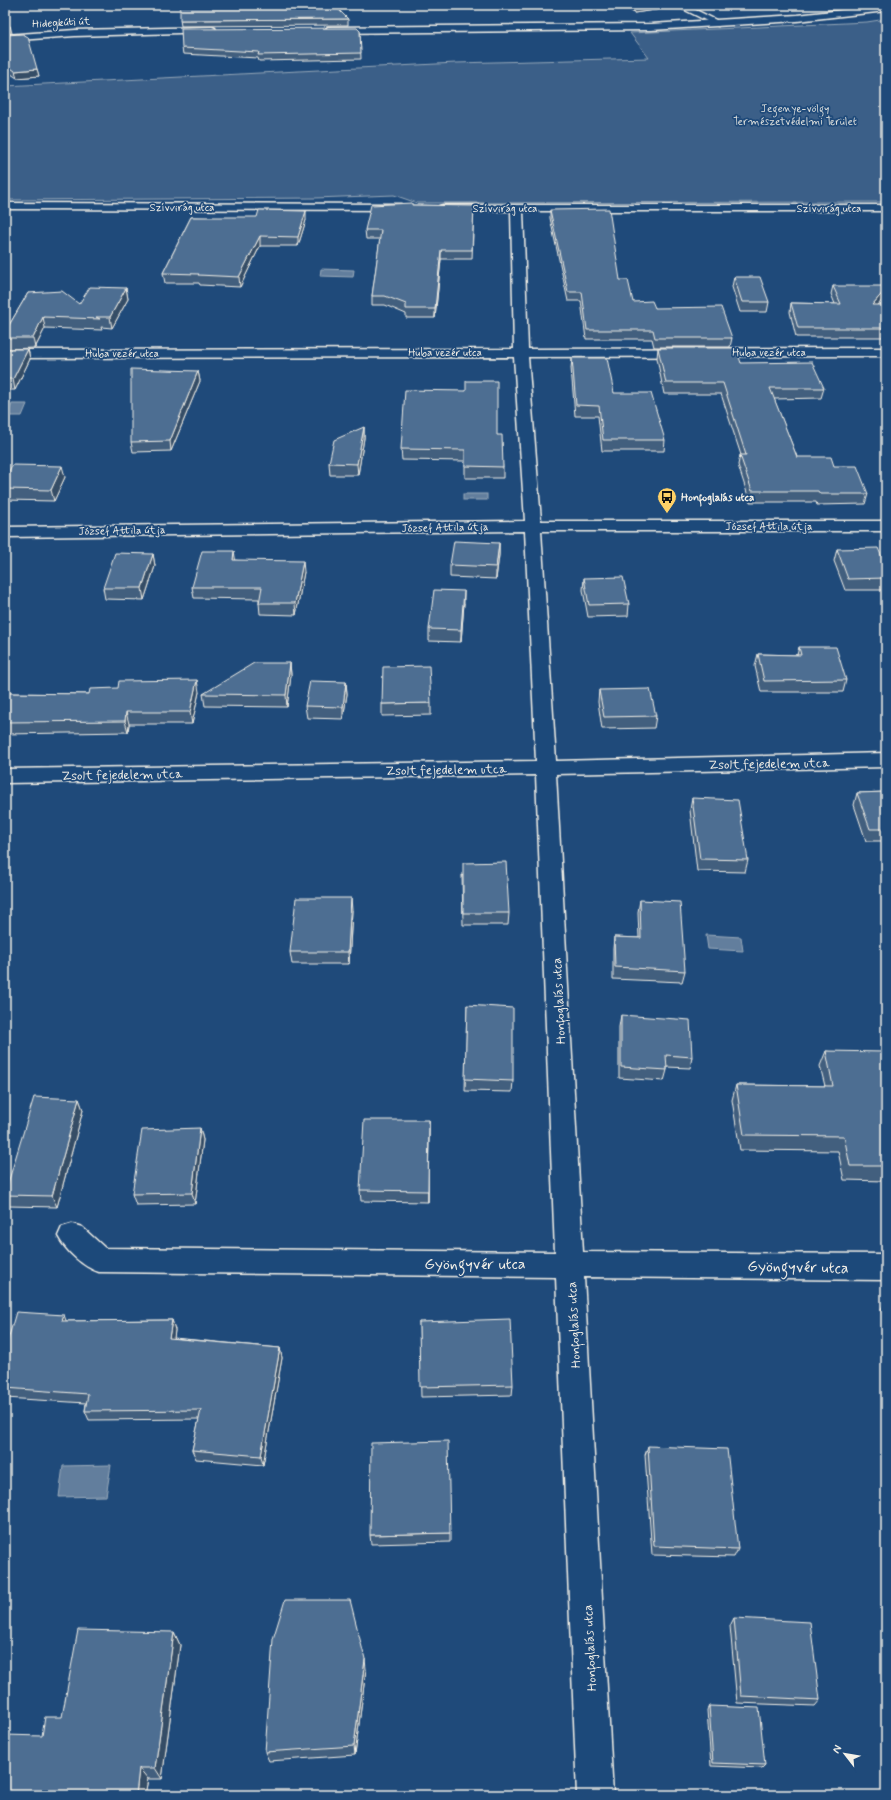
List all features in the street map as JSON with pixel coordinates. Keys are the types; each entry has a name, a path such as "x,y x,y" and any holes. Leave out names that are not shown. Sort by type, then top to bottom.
{"street":[{"path":"679,5 718,23"},
{"path":"322,30 618,28 834,15 886,8"},
{"name":"Hidegkúti út","path":"5,38 88,32 222,30"},
{"name":"Szívvirág utca","path":"5,206 414,208"},
{"name":"Szívvirág utca","path":"430,208 886,208"},
{"name":"Honfoglalás utca","path":"517,208 521,352 533,526 546,768 571,1263 595,1795"},
{"name":"Huba vezér utca","path":"5,354 886,352"},
{"name":"József Attila útja","path":"5,532 533,526 886,526"},
{"name":"Zsolt fejedelem utca","path":"5,776 546,768 886,760"},
{"name":"Gyöngyvér utca","path":"72,1236 99,1260 886,1267"}],"green space":[{"name":"Jegenye-völgy Természetvédelmi Terület","path":"886,19 886,202 417,203 394,195 315,198 5,200 5,86 456,63 649,58 630,33 867,22"}],"shaded area":[{"path":"321,269 354,270 353,277 320,276"},
{"path":"12,404 27,404 22,416 7,416"},
{"path":"463,494 487,494 487,500 463,500"},
{"path":"706,935 741,937 743,951 708,949"},
{"path":"111,1465 106,1496 59,1497 63,1466"}],"building":[{"path":"180,5 334,5 348,19 180,20"},
{"path":"357,28 360,31 361,53 258,55 259,52 182,48 181,29"},
{"path":"23,34 28,37 37,69 15,71 5,64 5,35"},
{"path":"412,203 412,205 474,206 472,250 441,250 435,309 406,309 406,304 385,296 372,296 381,230 365,230 371,205"},
{"path":"609,209 620,280 628,280 633,302 652,301 655,308 721,307 732,338 655,338 653,330 587,330 582,292 568,292 550,210"},
{"path":"259,210 306,211 298,237 260,236 239,277 163,273 191,217 257,217"},
{"path":"734,277 760,277 769,302 742,302"},
{"path":"833,286 886,286 886,289 872,305 886,305 886,328 798,328 791,303 841,304"},
{"path":"90,287 126,288 110,317 96,317 100,319 43,317 33,338 5,338 5,332 28,293 62,291 79,304"},
{"path":"658,348 736,348 741,363 812,362 824,388 770,388 797,457 831,457 834,466 857,466 868,494 820,494 818,491 752,491 740,455 746,455 723,383 666,383"},
{"path":"5,349 28,349 13,379 5,379"},
{"path":"572,358 607,358 614,393 651,393 665,440 603,440 599,406 576,405"},
{"path":"131,369 198,371 170,441 131,442"},
{"path":"466,381 497,381 497,435 502,435 503,467 465,466 465,450 401,449 405,390 466,391"},
{"path":"364,427 357,464 329,463 334,440"},
{"path":"12,465 62,466 51,490 5,489 5,479"},
{"path":"454,541 499,543 496,567 450,565"},
{"path":"878,548 886,567 886,578 848,579 837,549"},
{"path":"202,551 234,551 233,560 303,561 295,603 259,603 262,587 192,587"},
{"path":"115,553 153,554 142,588 103,588"},
{"path":"623,577 629,604 589,605 584,578"},
{"path":"434,590 464,591 461,630 429,629"},
{"path":"799,647 836,647 846,680 764,681 758,654 801,655"},
{"path":"254,663 290,663 286,695 203,694"},
{"path":"429,666 431,703 382,704 383,667"},
{"path":"197,680 190,712 126,712 125,721 5,722 5,693 89,694 90,689 118,688 119,681"},
{"path":"310,681 346,682 343,707 305,706"},
{"path":"650,689 656,716 604,717 599,690"},
{"path":"886,792 886,829 870,829 857,793"},
{"path":"692,798 738,800 748,860 700,859"},
{"path":"506,862 509,913 463,913 463,863"},
{"path":"296,898 351,898 348,952 290,952"},
{"path":"640,900 680,902 685,971 615,967 614,937 641,938"},
{"path":"467,1005 513,1008 513,1081 465,1079"},
{"path":"621,1015 690,1020 692,1057 666,1055 667,1070 621,1067"},
{"path":"826,1051 884,1052 886,1059 886,1166 850,1166 844,1136 744,1135 736,1085 833,1086"},
{"path":"34,1097 79,1099 52,1196 5,1195 5,1193"},
{"path":"364,1120 429,1120 428,1191 360,1190"},
{"path":"200,1128 192,1193 132,1194 142,1130"},
{"path":"16,1312 64,1315 62,1321 172,1320 169,1338 280,1348 261,1456 192,1450 201,1410 85,1411 88,1394 5,1388 5,1350"},
{"path":"510,1319 513,1385 420,1387 419,1322"},
{"path":"448,1441 450,1533 370,1535 371,1443"},
{"path":"648,1446 727,1449 738,1549 654,1546"},
{"path":"285,1600 350,1600 365,1659 354,1746 265,1752 273,1639"},
{"path":"734,1618 810,1622 820,1700 741,1696"},
{"path":"78,1630 174,1632 155,1768 139,1768 136,1795 5,1795 5,1735 42,1736 45,1717 62,1717"},
{"path":"709,1706 759,1708 765,1765 713,1763"}],"place":[{"name":"Honfoglalás utca","path":"667,514"}]}
